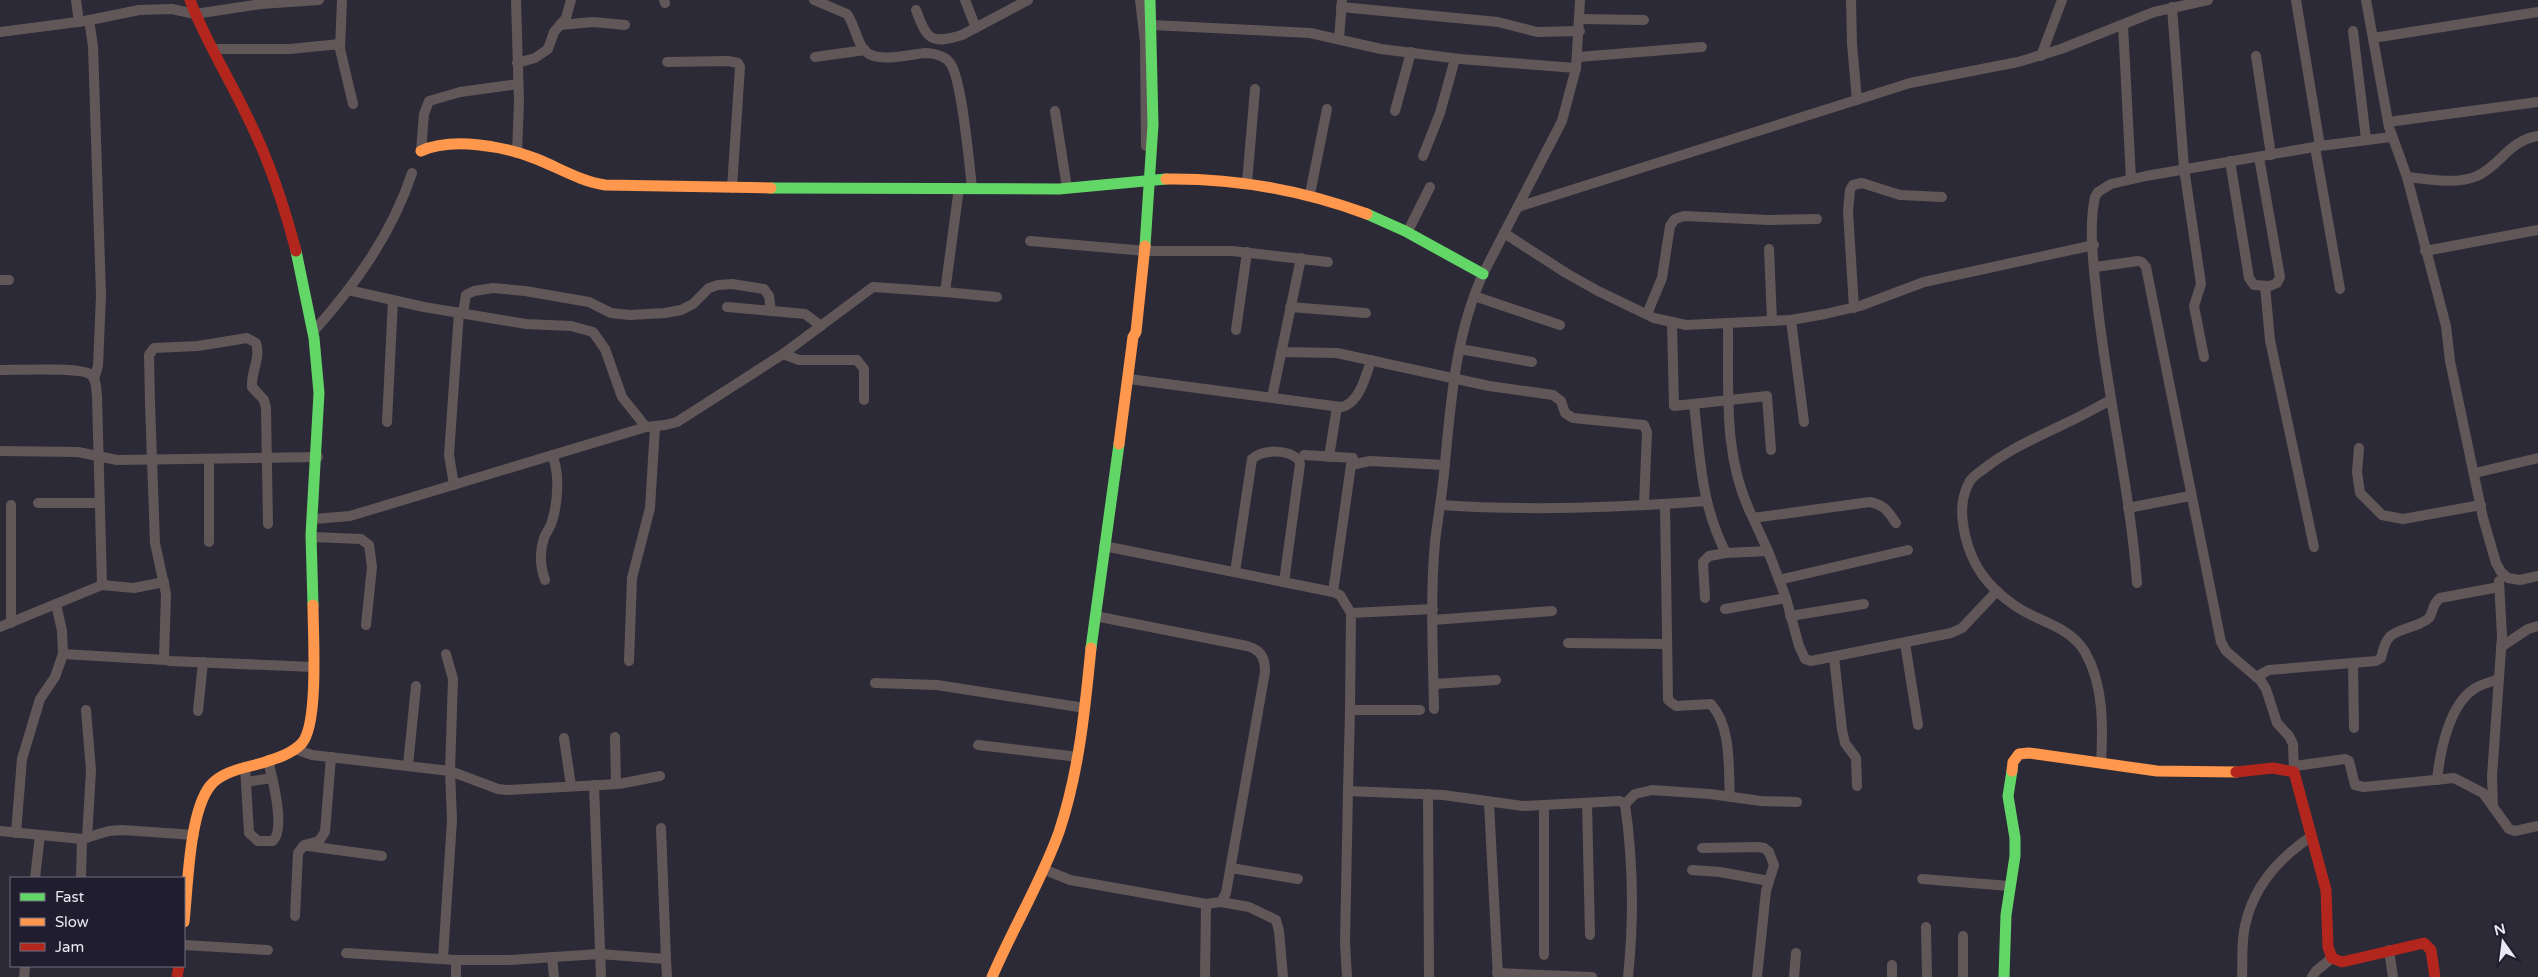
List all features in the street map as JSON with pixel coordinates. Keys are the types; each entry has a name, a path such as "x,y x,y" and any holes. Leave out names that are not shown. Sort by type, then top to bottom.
{"street":[{"path":"76,0 92,46 101,295 98,366 94,379 97,396 96,456 102,585"},
{"path":"185,908 197,810 204,794 216,780 295,749 308,735 312,716 312,537 318,456 318,372 313,332 294,248 269,170 248,117 195,14 190,0"},
{"path":"0,32 156,9 195,14 261,4 319,0"},
{"path":"342,0 340,44 353,104"},
{"path":"516,0 517,153"},
{"path":"517,63 543,54 551,43 554,32 566,18 571,0"},
{"path":"814,0 847,14 868,54 886,56 935,54 950,62 957,81 972,187"},
{"path":"966,0 976,28"},
{"path":"916,10 923,30 933,38 951,38 976,28 1028,0"},
{"path":"1140,0 1145,42 1149,180"},
{"path":"992,977 1007,941 1043,869 1065,813 1078,757 1104,546 1136,332 1149,180 1152,25 1150,0"},
{"path":"1434,709 1432,609 1435,542 1460,349 1474,296 1483,274 1562,121 1578,57 1580,0"},
{"path":"1851,0 1852,44 1857,100"},
{"path":"2041,56 2062,0"},
{"path":"1518,206 1655,165 1928,78 1966,74 2041,56 2124,26 2154,12 2196,1 2208,0"},
{"path":"2296,0 2340,289"},
{"path":"2366,0 2391,137 2407,177 2446,326 2450,362 2481,505 2501,572 2498,587 2501,647 2492,776 2493,807"},
{"path":"1339,39 1342,4 1498,22 1537,32 1580,31"},
{"path":"2172,7 2184,168 2202,284 2194,303 2204,358"},
{"path":"2373,38 2538,12"},
{"path":"1580,19 1644,20"},
{"path":"560,25 593,22 625,25"},
{"path":"1152,25 1310,33 1381,49 1455,58 1576,68"},
{"path":"2124,26 2131,179"},
{"path":"2353,31 2366,139"},
{"path":"214,49 290,49 340,44"},
{"path":"1578,57 1702,47"},
{"path":"815,57 865,50"},
{"path":"1395,112 1411,52"},
{"path":"2256,56 2272,155"},
{"path":"1423,156 1440,113 1455,58"},
{"path":"667,62 728,61 738,63 740,67 732,188"},
{"path":"422,151 424,114 429,100 452,94 518,84"},
{"path":"1247,183 1255,89"},
{"path":"2388,122 2538,102"},
{"path":"1310,194 1327,109"},
{"path":"1055,111 1067,188"},
{"path":"2407,177 2467,179 2488,169 2516,143 2538,136"},
{"path":"2137,583 2128,508 2100,324 2094,246 2095,197 2103,188 2131,179 2184,168 2272,155 2317,146 2391,137"},
{"path":"422,151 426,147 441,145 517,153 536,159 570,177 594,184 732,188 1067,188 1106,186 1149,180 1202,179 1247,183 1310,194 1353,208 1408,230 1483,274"},
{"path":"2230,161 2249,278 2254,285 2265,286 2277,283 2280,277 2259,157"},
{"path":"313,332 348,290 380,245 394,218 412,173"},
{"path":"1854,308 1848,211 1850,190 1862,183 1900,195 1942,197"},
{"path":"1408,230 1430,187"},
{"path":"945,292 960,188"},
{"path":"1647,314 1662,278 1670,226 1675,219 1684,216 1768,220 1817,219"},
{"path":"2425,251 2538,230"},
{"path":"1504,233 1566,273 1647,314 1672,324 1728,324 1792,320 1854,308 1912,286 2094,246"},
{"path":"1030,241 1143,250 1247,252 1328,262"},
{"path":"1769,249 1772,321"},
{"path":"1236,330 1247,252"},
{"path":"1272,397 1301,258"},
{"path":"2095,266 2138,261 2142,262 2146,267 2171,386 2190,496 2221,642 2226,651 2256,677 2266,689 2277,723 2289,736 2293,744 2294,769 2326,890 2328,947 2332,958 2342,962 2424,943 2431,950 2435,977"},
{"path":"454,485 449,455 461,313 466,295 474,291 493,288 525,291 582,300 615,314 665,314 688,307 709,288 725,284 764,289 770,296 771,310"},
{"path":"2265,286 2270,340 2314,547"},
{"path":"314,519 350,516 686,417 783,354 874,287 997,297"},
{"path":"348,290 461,313 526,324 577,327 593,332 605,349 622,397 651,427 650,508 632,578 629,661"},
{"path":"1474,296 1560,325"},
{"path":"387,422 393,300"},
{"path":"727,307 805,314 821,326"},
{"path":"1290,307 1366,313"},
{"path":"1792,320 1804,422"},
{"path":"1672,324 1673,403 1678,406 1767,396 1772,450"},
{"path":"1728,324 1730,435 1736,476 1742,496 1768,551 1786,598 1799,646 1805,659 1811,661 1834,657 1951,633 1962,628 1997,591"},
{"path":"165,660 164,582 155,543 150,351 158,347 198,346 247,338 253,340 258,349 258,356 252,372 252,387 266,403 268,524"},
{"path":"1460,349 1532,362"},
{"path":"1281,352 1325,352 1505,389 1553,396 1561,400 1565,413 1573,418 1644,425 1647,432 1644,505"},
{"path":"783,354 799,360 856,360 864,369 864,400"},
{"path":"1129,379 1337,407 1347,406 1354,399 1365,378 1371,360"},
{"path":"0,370 71,371 90,374 94,379"},
{"path":"2100,763 2103,731 2098,691 2095,673 2084,651 2072,636 2056,625 2026,612 1997,591 1981,575 1968,546 1961,502 1971,480 1997,458 2026,440 2111,400"},
{"path":"1694,404 1706,501 1714,531 1726,553"},
{"path":"1329,457 1337,407"},
{"path":"2359,448 2357,472 2360,493 2382,515 2403,519 2481,505"},
{"path":"0,451 78,452 117,460 318,456"},
{"path":"1235,572 1252,459 1261,453 1291,454 1299,460 1300,464 1284,582"},
{"path":"1304,454 1353,458"},
{"path":"544,580 540,566 540,552 544,537 552,521 556,484 556,464 552,455"},
{"path":"2475,473 2538,458"},
{"path":"209,459 209,542"},
{"path":"1333,592 1351,466 1370,461 1445,465"},
{"path":"2128,508 2190,496"},
{"path":"1441,505 1530,508 1644,505 1706,501"},
{"path":"1753,518 1870,502 1880,504 1887,509 1896,523"},
{"path":"38,503 99,503"},
{"path":"1665,504 1666,688 1671,704 1711,704 1722,722 1727,739 1730,797"},
{"path":"11,505 11,623"},
{"path":"312,537 361,539 369,545 372,567 366,625"},
{"path":"1104,546 1333,592 1340,595 1351,613 1345,943 1347,977"},
{"path":"1779,580 1908,550"},
{"path":"1705,598 1703,562 1709,556 1726,553 1768,551"},
{"path":"2501,572 2508,578 2520,580 2538,576"},
{"path":"0,627 102,585 134,588 164,582"},
{"path":"2256,677 2269,670 2369,663 2381,658 2385,641 2389,636 2425,621 2430,616 2435,602 2440,598 2498,587"},
{"path":"1725,609 1786,598"},
{"path":"16,833 22,758 40,699 55,677 63,654 62,631 56,604"},
{"path":"1790,616 1864,604"},
{"path":"1351,613 1432,609"},
{"path":"1433,620 1552,611"},
{"path":"1095,616 1247,646 1260,651 1264,657 1265,672 1231,868 1226,893 1221,902"},
{"path":"2501,647 2528,629 2538,626"},
{"path":"1568,643 1666,644"},
{"path":"1905,643 1918,725"},
{"path":"63,654 313,667"},
{"path":"442,958 452,820 450,771 453,680 446,654"},
{"path":"1834,657 1842,730 1845,743 1856,758 1857,786"},
{"path":"198,711 203,662"},
{"path":"2353,663 2354,728"},
{"path":"2437,780 2440,752 2462,700 2474,688 2499,679"},
{"path":"1434,684 1496,680"},
{"path":"875,683 937,685 1085,708"},
{"path":"408,765 416,686"},
{"path":"81,877 91,770 86,710"},
{"path":"1350,710 1420,710"},
{"path":"615,737 616,784"},
{"path":"564,738 571,786"},
{"path":"978,745 1078,757"},
{"path":"295,749 312,755 450,771 498,789 616,784 660,776"},
{"path":"2004,977 2006,915 2015,847 2008,796 2015,757 2018,754 2029,753 2165,771 2230,773 2280,768 2294,769 2345,759 2349,761 2356,785 2364,787 2454,778 2483,793 2509,829 2515,831 2538,826"},
{"path":"295,916 298,853 304,845 319,841 325,832 331,757"},
{"path":"245,768 249,833 258,841 273,841 278,833 276,788 268,760"},
{"path":"246,782 272,778"},
{"path":"594,785 601,977"},
{"path":"1625,804 1636,794 1652,790 1766,802 1797,802"},
{"path":"1348,791 1428,794 1523,806 1620,801 1625,804"},
{"path":"1428,794 1430,977"},
{"path":"1489,802 1498,975 1592,977"},
{"path":"1587,802 1590,935"},
{"path":"1625,804 1629,828 1632,935 1628,977"},
{"path":"1544,805 1544,955"},
{"path":"661,828 667,977"},
{"path":"0,831 85,839 122,830 194,835"},
{"path":"35,877 40,835"},
{"path":"2242,976 2245,926 2264,878 2300,844 2312,836"},
{"path":"304,845 382,856"},
{"path":"1702,848 1764,848 1774,865 1766,891 1757,977"},
{"path":"1231,868 1298,879"},
{"path":"1043,869 1070,880 1206,904 1221,902 1249,907 1276,920 1279,931 1283,977"},
{"path":"1692,870 1720,872 1769,881"},
{"path":"1922,879 2010,886"},
{"path":"1205,977 1206,904"},
{"path":"1926,927 1926,977"},
{"path":"1963,936 1963,977"},
{"path":"185,945 268,950"},
{"path":"2389,950 2394,977"},
{"path":"346,953 456,960 599,954 666,958"},
{"path":"1794,977 1796,953"},
{"path":"552,957 554,977"},
{"path":"2312,977 2316,971 2332,958"},
{"path":"456,960 456,977"},
{"path":"1892,965 1892,977"}],"traffic: fast":[{"path":"1145,246 1153,125 1150,0"},
{"path":"771,188 1059,189 1166,179"},
{"path":"1367,214 1405,231 1483,274"},
{"path":"296,251 314,338 319,393 311,535 313,605"},
{"path":"1091,648 1119,444"},
{"path":"2004,977 2006,915 2015,856 2015,838 2008,796 2012,771"}],"traffic: slow":[{"path":"421,151 447,144 493,147 522,154 577,177 605,185 771,188"},
{"path":"1166,179 1218,181 1268,187 1318,198 1367,214"},
{"path":"1119,444 1133,337 1136,332 1145,246"},
{"path":"185,909 194,831 203,798 210,786 227,773 272,760 288,753 302,743 307,733 311,717 314,677 313,605"},
{"path":"992,977 1052,851 1066,809 1080,741 1091,648"},
{"path":"2012,771 2013,762 2019,754 2029,753 2157,771 2236,772"}],"traffic: jam":[{"path":"190,0 254,130 281,199 296,251"},
{"path":"2236,772 2273,768 2294,772 2326,890 2328,947 2332,958 2342,962 2424,943 2431,950 2435,977"},
{"path":"177,977 179,967"}]}
